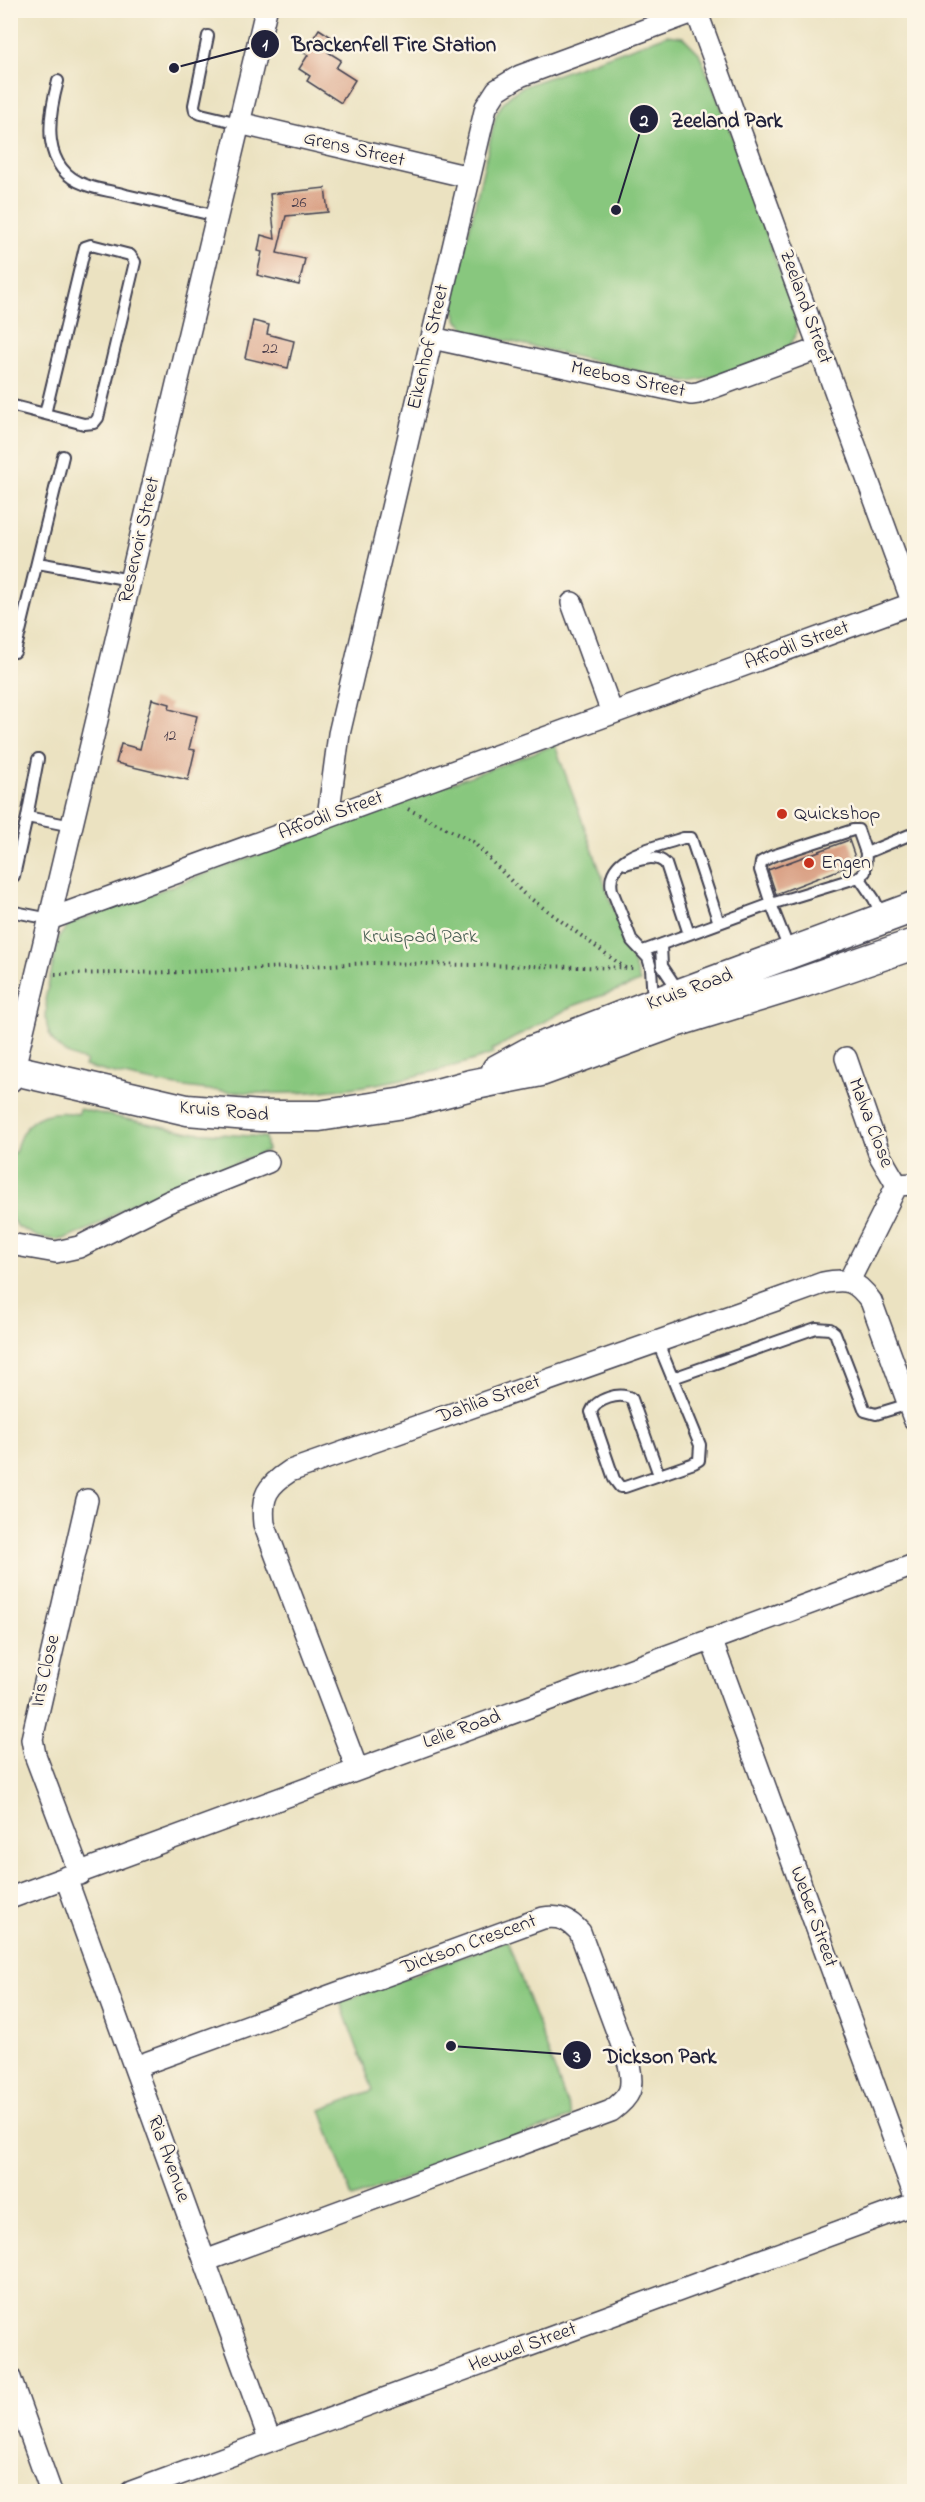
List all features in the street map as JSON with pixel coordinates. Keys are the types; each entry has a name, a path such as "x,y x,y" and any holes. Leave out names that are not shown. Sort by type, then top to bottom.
{"street":[{"name":"Reservoir Street","path":"12,1074 266,10"},
{"name":"Eikenhof Street","path":"328,817 339,734 486,107 497,90 508,82 696,11"},
{"name":"Zeeland Street","path":"696,11 914,603"},
{"name":"Grens Street","path":"239,123 469,177"},
{"name":"Meebos Street","path":"432,338 691,394 820,348"},
{"path":"572,603 612,713"},
{"name":"Affodil Street","path":"50,919 914,603"},
{"name":"Kruis Road","path":"12,1074 212,1114 319,1116 404,1103 471,1085 541,1071 675,1022 796,968 883,918 915,907"},
{"name":"Kruis Road","path":"471,1085 532,1051 681,994 915,944"},
{"name":"Malva Close","path":"846,1058 880,1156 906,1185 849,1281"},
{"path":"10,1244 56,1252 79,1247 168,1202 268,1162"},
{"path":"849,1281 862,1288 871,1300 912,1412"},
{"name":"Dahlia Street","path":"357,1769 264,1524 262,1508 267,1492 275,1481 290,1471 823,1283 849,1281"},
{"name":"Iris Close","path":"73,1876 32,1739 87,1500"},
{"name":"Lelie Road","path":"10,1898 915,1565"},
{"name":"Weber Street","path":"711,1639 915,2194"},
{"name":"Ria Avenue","path":"73,1876 135,2067 270,2441"},
{"name":"Dickson Crescent","path":"135,2067 543,1917 553,1916 572,1923 580,1932 629,2064 632,2079 631,2092 624,2102 611,2112 205,2260"},
{"name":"Heuwel Street","path":"131,2492 915,2204"},
{"path":"10,2379 51,2492"}],"lane":[{"path":"208,36 194,105 195,111 239,123"},
{"path":"58,81 48,134 55,159 64,172 86,185 217,216"},
{"path":"10,405 45,414 84,424 94,423 98,418 135,262 130,255 91,244 85,247 45,414"},
{"path":"15,651 63,456"},
{"path":"38,563 130,580"},
{"path":"14,876 38,759"},
{"path":"27,817 72,826"},
{"path":"643,951 771,904 859,878 865,872 866,853 858,830 761,862 760,870 771,904 796,968"},
{"path":"866,853 915,833"},
{"path":"653,1004 651,968 643,951 635,945 630,936 612,890 610,881 615,868 630,856 683,838 693,839 719,923"},
{"path":"615,868 652,858 662,860 666,864 689,934"},
{"path":"859,878 874,899 883,918"},
{"path":"10,911 50,919"},
{"path":"661,945 662,966 667,977 681,994"},
{"path":"673,1378 816,1328 824,1328 835,1333 865,1411 876,1414 912,1412"},
{"path":"658,1343 700,1445 699,1460 694,1463 625,1487 616,1484 591,1413 595,1404 622,1395 632,1400 659,1475"}],"path":[{"path":"384,797 473,842 523,893 625,969"},
{"path":"37,975 185,972 370,963 651,968"}],"green space":[{"path":"667,35 683,37 699,53 728,124 796,318 796,330 792,341 780,353 754,364 685,382 469,332 458,321 452,304 496,115 501,106 522,87"},
{"name":"Kruispad Park","path":"555,745 640,982 573,1006 492,1050 493,1054 389,1082 339,1089 289,1093 189,1088 137,1079 84,1066 86,1061 64,1052 54,1042 47,1027 45,1000 59,937 69,924"},
{"path":"79,1109 190,1132 265,1137 267,1151 130,1204 96,1226 68,1238 58,1240 38,1237 18,1227 11,1218 11,1152 15,1153 23,1132 37,1118 55,1113 78,1114"},
{"path":"507,1940 572,2117 352,2198 321,2110 373,2090 340,2002"}],"building":[{"path":"319,29 336,40 328,52 341,60 336,68 355,80 341,103 307,81 310,76 299,69 308,55 304,53"},
{"path":"325,188 328,212 286,216 277,253 305,259 299,285 257,275 262,252 258,251 261,235 275,239 270,194"},
{"path":"253,321 269,325 267,334 294,341 288,368 245,358"},
{"path":"152,699 170,704 169,709 197,716 189,749 195,750 188,780 116,763 121,744 140,749"},
{"path":"849,840 857,863 776,894 768,870"}],"place":[{"name":"Brackenfell Fire Station","path":"174,68"},
{"name":"Zeeland Park","path":"616,210"},
{"name":"Quickshop","path":"782,814"},
{"name":"Engen","path":"809,863"},
{"name":"Dickson Park","path":"451,2046"}]}
